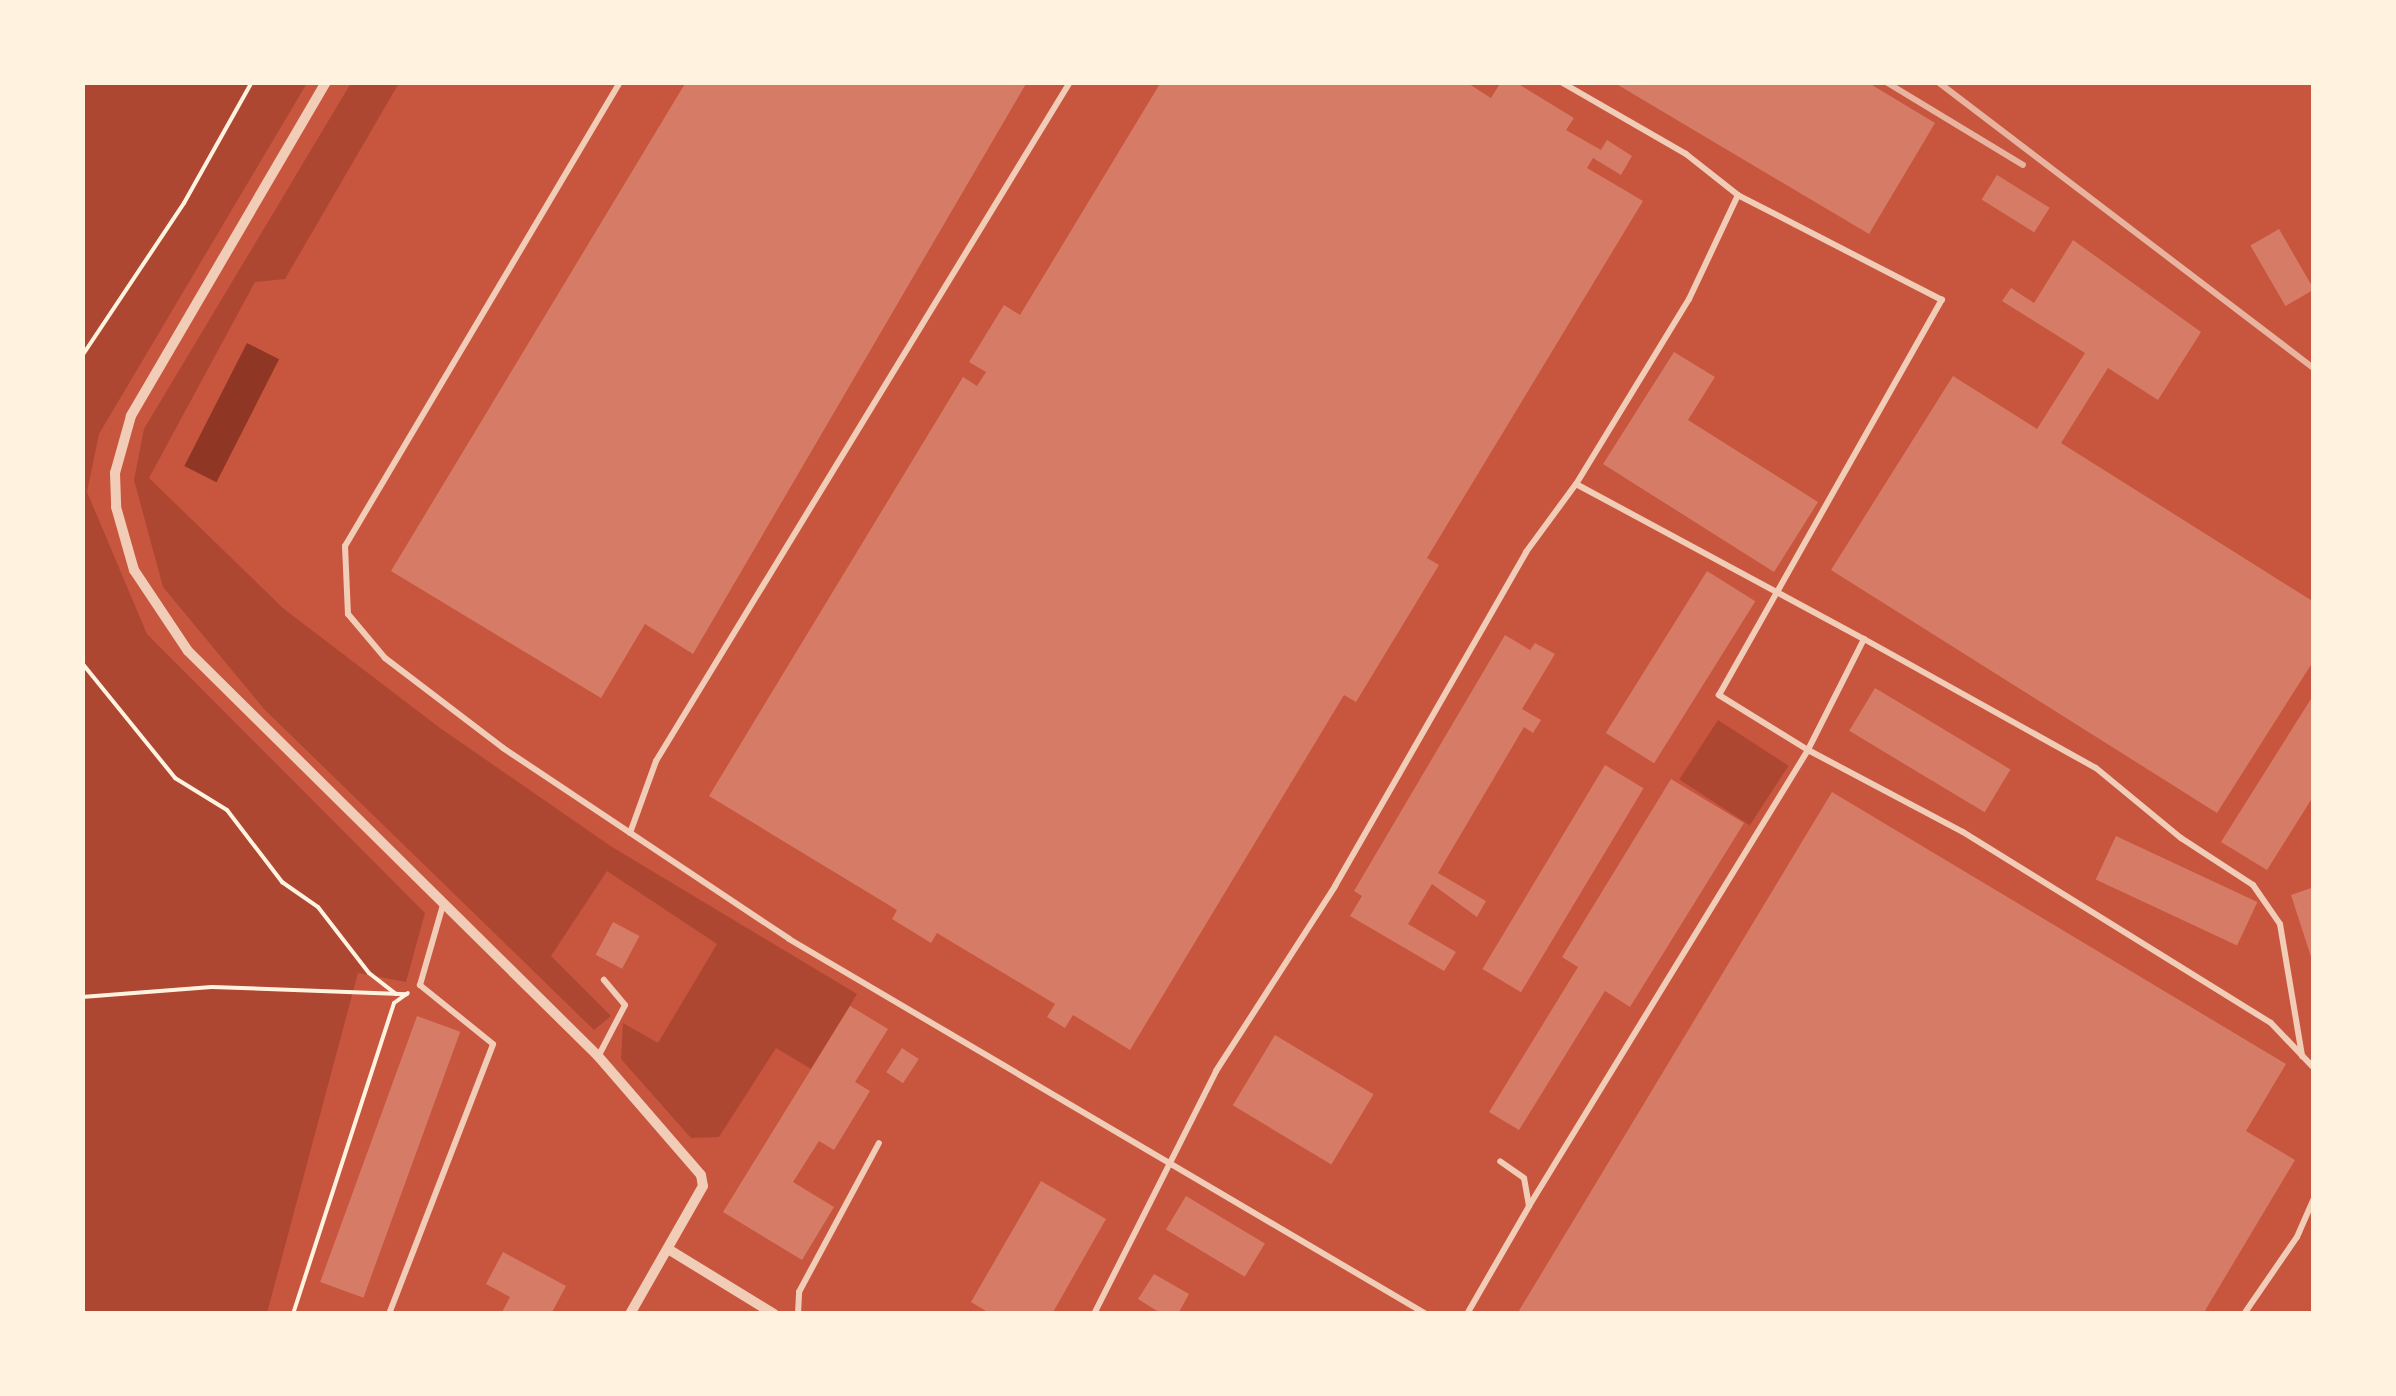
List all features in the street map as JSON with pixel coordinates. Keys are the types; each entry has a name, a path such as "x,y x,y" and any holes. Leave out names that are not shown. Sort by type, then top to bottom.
{"street":[{"path":"326,82 131,416 115,473 116,507 134,570 188,652 598,1056 702,1175 703,1186 630,1314"},
{"path":"668,1248 774,1314"}],"lane":[{"path":"620,82 345,546 348,614 385,658 630,833 790,939 1426,1314"},
{"path":"630,833 656,761 1070,82"},
{"path":"1561,82 1686,154 1738,195 1942,300 1719,695 1808,750 1964,832 2271,1023 2314,1068"},
{"path":"1094,1314 1169,1160 1526,552 1576,484 1689,299 1738,195"},
{"path":"1576,484 2096,768 2181,838 2253,885 2280,924 2302,1056"},
{"path":"1468,1314 1529,1206 1808,750 1864,639"},
{"path":"389,1314 493,1044 420,984 443,905"},
{"path":"598,1056 626,1004 604,980"},
{"path":"798,1314 799,1292 879,1143"},
{"path":"1500,1162 1524,1178 1529,1206"},
{"path":"2244,1314 2296,1237 2314,1198"}],"path":[{"path":"82,356 184,203 252,82"},
{"path":"82,663 175,778 227,810 282,882 318,906 370,973 396,994"},
{"path":"292,1314 394,1004 420,984"},
{"path":"82,996 212,987 407,994"}],"shaded area":[{"path":"82,83 307,83 99,434 87,492 147,634 425,913 406,982 358,973 267,1313 83,1313"},
{"path":"351,83 399,83 285,279 255,282 149,478 284,609 440,728 612,847 857,994 811,1069 776,1048 719,1137 691,1138 621,1059 623,1023 658,1043 717,944 607,871 551,956 611,1016 594,1030 264,709 163,587 134,480 144,429"},
{"path":"247,343 279,359 216,482 184,466"},
{"path":"1718,720 1788,766 1750,825 1679,780"}],"building":[{"path":"686,82 1027,82 693,654 645,624 601,698 391,571"},
{"path":"1161,82 1466,82 1491,98 1501,82 1515,82 1574,118 1566,130 1601,150 1607,140 1632,156 1621,175 1593,158 1587,168 1643,201 1427,558 1439,565 1356,702 1344,695 1130,1050 1073,1015 1065,1028 1047,1017 1055,1004 937,933 931,943 892,919 897,910 709,796 963,377 977,386 986,372 969,362 1004,305 1020,315"},
{"path":"1613,82 1867,82 1935,123 1869,234"},
{"path":"1997,175 2050,208 2034,232 1982,200"},
{"path":"2279,229 2314,290 2285,306 2250,246"},
{"path":"2073,240 2201,332 2158,400 2108,368 2061,443 2314,602 2314,660 2217,813 1831,570 1953,376 2037,429 2085,353 2002,301 2011,288 2034,303"},
{"path":"1674,352 1715,377 1688,420 1818,502 1774,572 1603,464"},
{"path":"1707,571 1755,601 1654,763 1606,733"},
{"path":"1505,635 1530,650 1535,643 1555,654 1522,709 1541,720 1533,733 1524,727 1438,873 1486,901 1477,917 1432,884 1408,924 1456,952 1444,971 1350,916 1362,896 1354,891"},
{"path":"1875,688 2010,769 1985,812 1849,731"},
{"path":"2314,694 2314,795 2267,870 2221,842"},
{"path":"1605,765 1644,788 1521,992 1482,969"},
{"path":"1671,779 1744,823 1630,1007 1605,991 1519,1130 1489,1112 1578,967 1562,957"},
{"path":"1832,792 2286,1064 2246,1131 2295,1160 2203,1314 1517,1314"},
{"path":"2116,836 2257,902 2237,945 2096,880"},
{"path":"2314,887 2314,963 2313,963 2291,895"},
{"path":"613,922 639,936 622,969 596,955"},
{"path":"850,1006 888,1029 855,1082 870,1091 834,1150 819,1141 793,1182 834,1207 802,1260 723,1212"},
{"path":"417,1016 460,1032 363,1298 320,1282"},
{"path":"1275,1035 1374,1094 1331,1165 1233,1105"},
{"path":"902,1048 919,1059 903,1083 886,1072"},
{"path":"1041,1181 1106,1219 1052,1314 991,1314 971,1302"},
{"path":"1186,1196 1265,1243 1245,1277 1166,1229"},
{"path":"503,1252 566,1286 551,1314 501,1314 510,1297 486,1284"},
{"path":"1154,1274 1189,1294 1178,1314 1162,1314 1138,1299"}],"railway":[{"path":"1886,82 2023,165"},
{"path":"1938,82 2314,368"}]}
